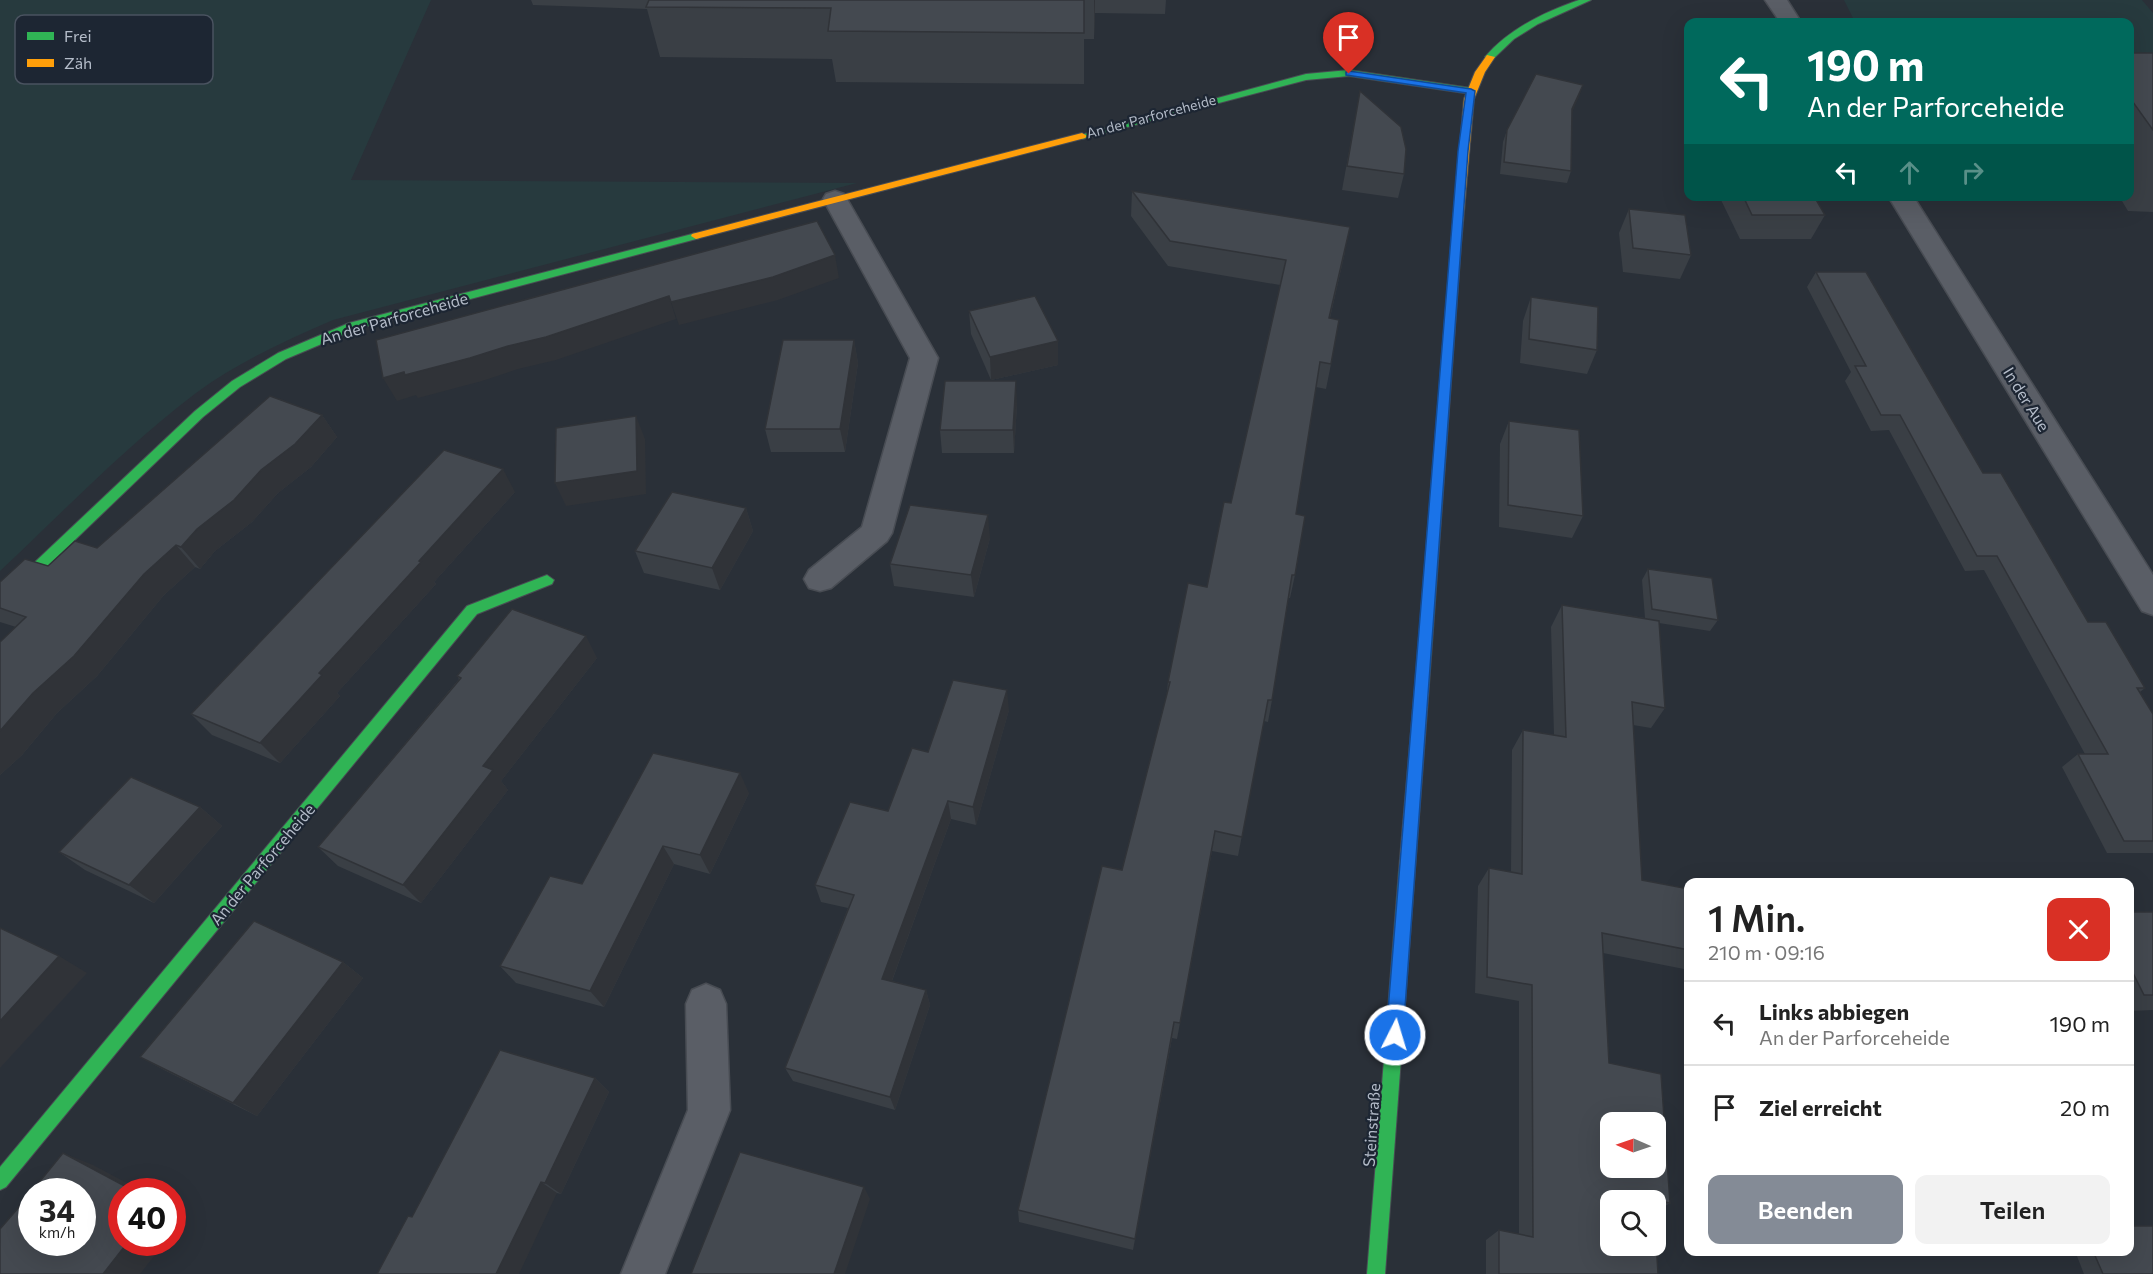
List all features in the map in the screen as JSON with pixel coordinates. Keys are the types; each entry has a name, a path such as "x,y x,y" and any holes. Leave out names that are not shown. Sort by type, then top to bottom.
{"street":[{"name":"Steinstraße","path":"1376,1274 1463,151 1471,91 1497,48 1514,33 1544,17 1587,0"},
{"path":"1776,0 1787,18"},
{"name":"An der Parforceheide","path":"0,603 199,414 236,384 282,356 353,326 1306,77 1349,74 1471,91"},
{"path":"820,579 876,532 924,358 835,199"},
{"name":"In der Aue","path":"1903,201 2153,602"},
{"name":"An der Parforceheide","path":"0,1180 472,610 548,580"},
{"path":"643,1274 709,1110 706,1004"}],"green space":[{"path":"0,0 431,0 351,180 857,183 333,320 297,336 228,371 170,413 120,457 0,571"},
{"path":"1844,0 2142,0 2153,13 2153,74 2134,73 2134,18 1853,18"}],"building":[{"path":"649,0 1084,0 1084,33 828,31 831,8 646,7"},
{"path":"2134,53 2153,53 2153,130 2134,104"},
{"path":"1536,74 1583,85 1572,109 1571,171 1504,162 1507,130"},
{"path":"1360,91 1401,127 1406,149 1404,174 1347,166"},
{"path":"1132,191 1350,227 1329,318 1339,320 1331,364 1320,362 1296,514 1305,516 1295,575 1292,575 1272,700 1268,700 1242,837 1215,831 1180,1023 1174,1022 1135,1239 1018,1210 1102,866 1122,870 1170,682 1168,682 1188,583 1207,587 1224,502 1231,503 1286,260 1170,241"},
{"path":"1745,201 1817,201 1825,215 1752,215"},
{"path":"1629,209 1685,215 1691,255 1633,248"},
{"path":"817,221 835,255 773,277 671,302 669,296 546,337 405,375 404,372 383,378 376,340"},
{"path":"1816,272 1866,272 1983,473 2001,473 2088,622 2106,622 2145,688 2137,688 2153,714 2153,841 2124,841 2078,754 2108,754 1997,556 1977,556 1900,415 1881,415 1855,366 1866,366"},
{"path":"1035,296 1058,341 990,357 969,311"},
{"path":"1531,297 1598,307 1597,350 1529,339"},
{"path":"783,340 854,340 840,429 765,429"},
{"path":"945,381 1016,381 1013,430 940,430"},
{"path":"270,396 322,415 295,444 261,470 234,500 197,529 181,547 176,545 144,574 74,656 33,693 0,731 0,642 26,617 0,608 0,582 25,559 48,566 75,541 97,548"},
{"path":"636,416 637,471 555,483 556,428"},
{"path":"1509,421 1579,430 1583,516 1508,505"},
{"path":"444,450 503,469 319,673 322,675 260,743 191,714"},
{"path":"672,492 746,508 712,568 635,551"},
{"path":"910,505 988,515 971,575 890,564"},
{"path":"1648,569 1712,578 1718,620 1652,609"},
{"path":"1562,605 1659,621 1665,708 1632,702 1642,880 1684,888 1684,949 1602,933 1609,1063 1661,1074 1664,1112 1600,1112 1600,1178 1666,1178 1666,1146 1670,1203 1666,1202 1666,1190 1600,1190 1600,1256 1657,1256 1658,1274 1499,1274 1499,1230 1533,1237 1532,985 1487,977 1489,868 1522,874 1523,730 1566,737"},
{"path":"512,609 586,636 483,766 493,770 403,885 318,847 461,678 457,676"},
{"path":"953,680 1007,690 973,807 948,801 882,979 926,990 890,1097 785,1068 854,895 815,885 850,802 888,811 912,748 928,752"},
{"path":"653,753 740,773 700,855 663,846 590,991 500,966 550,876 582,884"},
{"path":"131,777 200,807 129,885 59,852"},
{"path":"2134,912 2153,912 2153,995 2144,995 2134,975"},
{"path":"254,921 343,962 233,1103 140,1057"},
{"path":"0,928 59,956 0,1021"},
{"path":"500,1050 595,1078 545,1183 541,1182 496,1274 377,1274 408,1216 412,1217"},
{"path":"740,1152 864,1187 834,1274 691,1274"},
{"path":"63,1153 110,1178 108,1256 117,1256 103,1274 0,1274 0,1229 18,1208 18,1256 96,1256 96,1178 43,1178"},
{"path":"2134,1226 2153,1226 2153,1274 2103,1274 2095,1256 2134,1256"}],"traffic: fast":[{"path":"1490,57 1523,29 1560,10 1587,0"},
{"path":"1082,136 1306,77 1349,73 1471,91"},
{"path":"0,603 199,414 236,384 282,356 353,326 696,236"},
{"path":"1422,685 1456,245"},
{"path":"0,1181 472,610 547,580"},
{"path":"1376,1274 1407,870"}],"traffic: slow":[{"path":"1456,245 1469,99 1480,72 1490,57"},
{"path":"696,236 1082,136"},
{"path":"1407,870 1422,685"}],"route":[{"path":"1349,74 1471,91 1463,151 1395,1035"}]}
